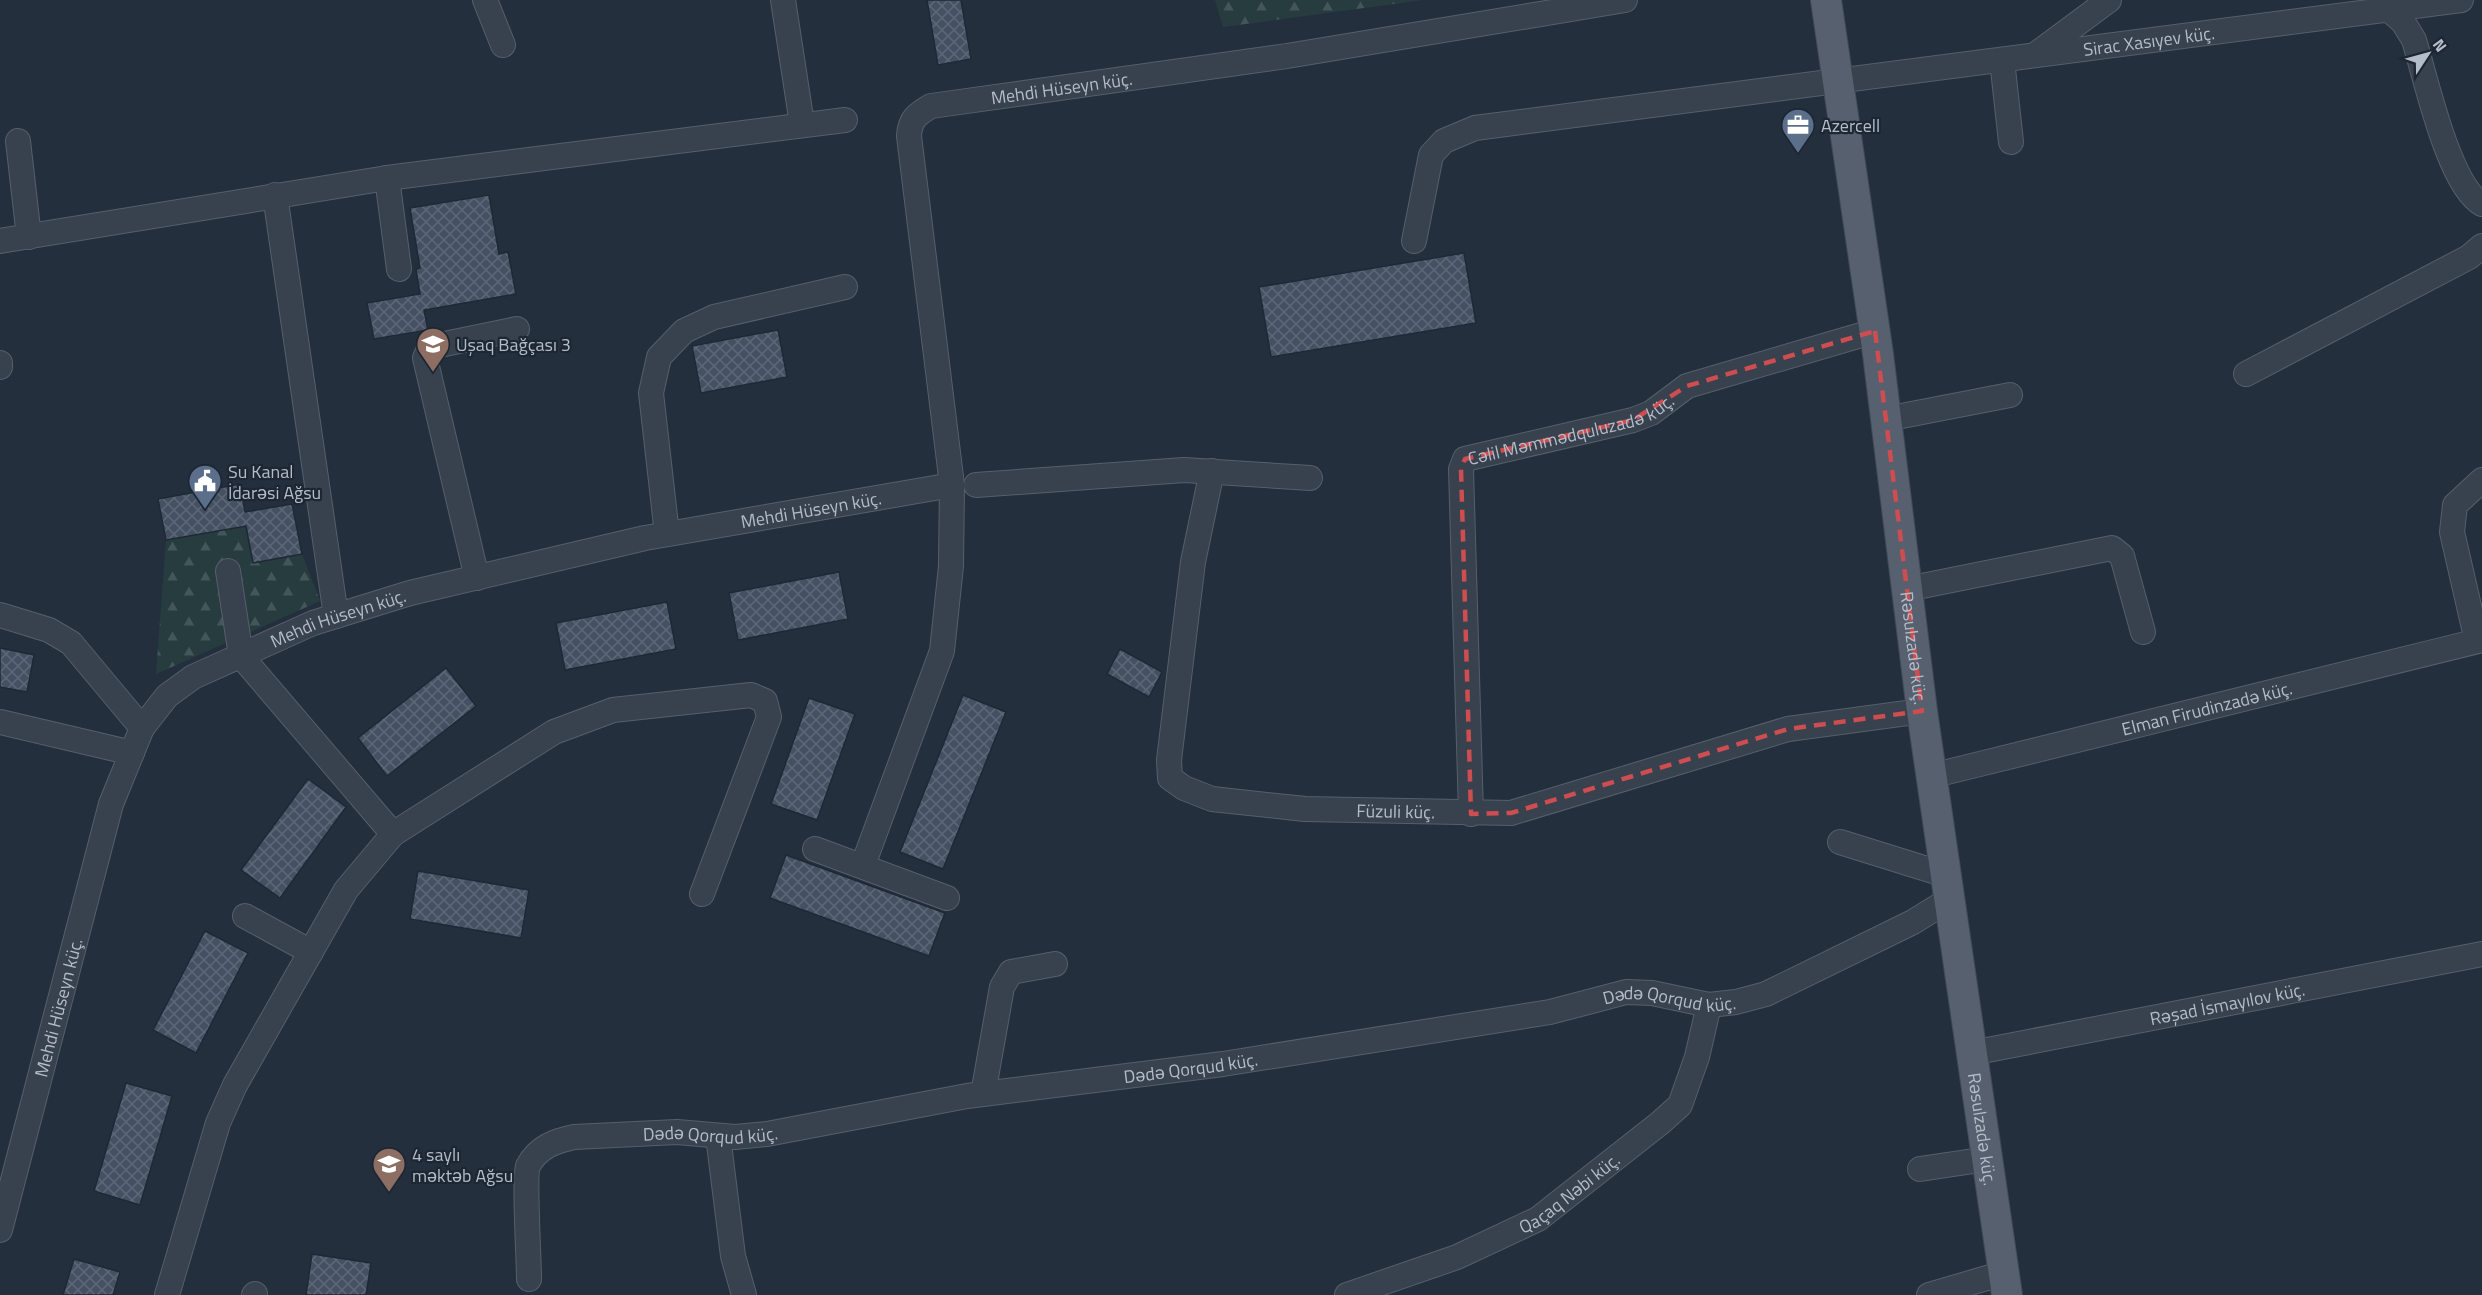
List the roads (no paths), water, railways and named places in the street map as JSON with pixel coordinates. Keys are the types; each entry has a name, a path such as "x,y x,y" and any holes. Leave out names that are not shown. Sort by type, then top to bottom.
{"main road":[{"name":"Rəsulzadə küç.","path":"1826,0 1875,331 1931,776 2006,1284"}],"street":[{"path":"485,0 503,45"},
{"path":"783,0 802,124"},
{"name":"Mehdi Hüseyn küç.","path":"0,1230 111,804 142,728 167,696 193,677 313,623 410,593 667,534 964,485 909,136 910,124 917,114 931,106 1287,56 1625,0"},
{"path":"2033,56 2109,0"},
{"name":"Sirac Xasıyev küç.","path":"1414,241 1431,155 1444,141 1475,128 2461,0"},
{"path":"2388,9 2403,22 2414,40 2456,174 2473,199 2482,204"},
{"path":"2002,60 2011,142"},
{"path":"0,241 387,178 845,120"},
{"path":"18,141 29,237"},
{"path":"387,178 399,269"},
{"path":"275,195 336,616"},
{"path":"2246,374 2469,257 2482,246"},
{"path":"667,534 651,393 660,357 684,331 714,317 845,287"},
{"path":"477,578 425,358 430,347 517,328"},
{"name":"Cəlil Məmmədquluzadə küç.","path":"1471,814 1461,469 1465,459 1633,420 1651,413 1687,386 1875,331"},
{"path":"1886,419 2010,395"},
{"path":"863,865 942,651 951,566 964,485 1184,470 1310,478"},
{"name":"Füzuli küç.","path":"1212,471 1193,562 1169,760 1170,778 1184,789 1212,799 1305,808 1471,814 1511,813 1788,729 1922,711"},
{"path":"2480,640 2452,532 2455,505 2482,480"},
{"path":"1907,589 2112,548 2122,556 2143,632"},
{"path":"228,571 241,656 393,834"},
{"path":"0,615 49,630 70,643 142,728"},
{"name":"Elman Firudinzadə küç.","path":"1931,776 2480,640"},
{"path":"167,1295 218,1123 235,1085 346,890 393,834 554,732 613,710 751,695 765,701 769,717 702,894"},
{"path":"0,722 132,753"},
{"path":"1840,842 1948,887"},
{"path":"815,849 947,898"},
{"name":"Dədə Qorqud küç.","path":"529,1279 527,1168 540,1150 558,1140 574,1137 677,1132 735,1137 767,1134 983,1094 1223,1064 1550,1012 1626,992 1652,993 1709,1005 1766,994 1913,922 1948,887"},
{"path":"245,916 311,951"},
{"name":"Rəşad İsmayılov küç.","path":"1972,1053 2482,954"},
{"path":"983,1094 1002,987 1011,972 1055,964"},
{"name":"Qaçaq Nəbi küç.","path":"1347,1295 1457,1257 1538,1219 1660,1123 1680,1105 1698,1057 1709,1005"},
{"path":"718,1136 733,1256 744,1295"},
{"path":"1920,1169 1988,1159"},
{"path":"1929,1295 2006,1284"}],"place":[{"name":"Azercell","path":"1798,154"},
{"name":"Uşaq Bağçası 3","path":"433,373"},
{"name":"Su Kanal İdarəsi Ağsu","path":"205,510"},
{"name":"4 saylı məktəb Ağsu","path":"389,1193"}]}
